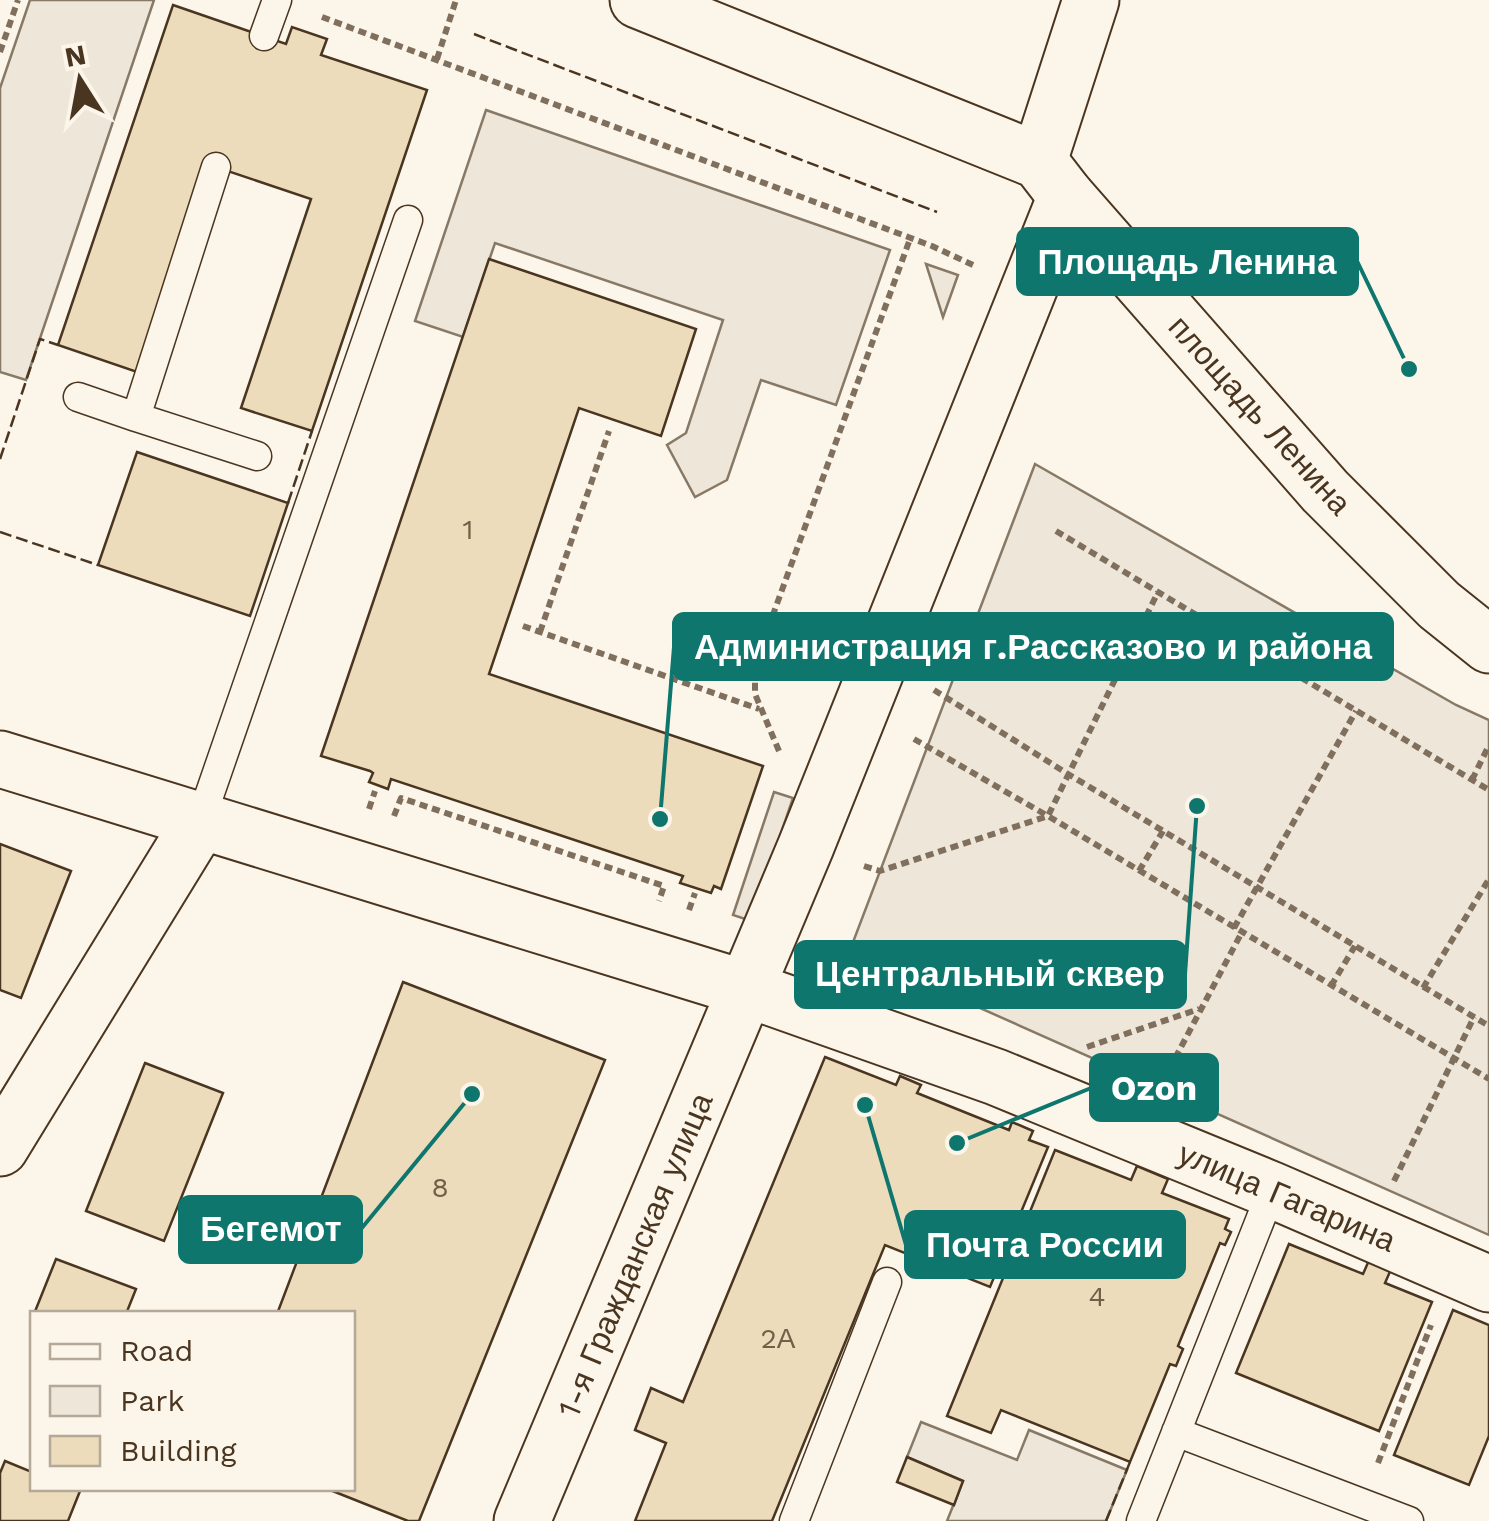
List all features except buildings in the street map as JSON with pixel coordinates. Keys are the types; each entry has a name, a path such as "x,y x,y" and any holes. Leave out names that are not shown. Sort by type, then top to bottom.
{"street":[{"path":"638,0 924,114"},
{"path":"699,24 924,114 1052,178 1091,0"},
{"name":"площадь Ленина","path":"1052,178 1325,491 1440,605 1489,645"},
{"name":"1-я Гражданская улица","path":"522,1521 747,989 1052,178"},
{"name":"улица Гагарина","path":"0,759 747,989 996,1077 1471,1276"},
{"path":"0,1148 200,822"}],"lane":[{"path":"264,36 277,1"},
{"path":"136,417 216,167"},
{"path":"200,822 408,220"},
{"path":"78,397 257,456"},
{"path":"1141,1521 1272,1190"},
{"path":"794,1521 887,1282"},
{"path":"1176,1432 1410,1521"}],"path":[{"path":"0,52 18,0"},
{"path":"437,60 456,0"},
{"path":"277,1 932,246"},
{"path":"780,759 756,694 754,676 759,652 910,239"},
{"path":"540,632 608,431"},
{"path":"1056,531 1489,790"},
{"path":"880,871 1048,816 1158,592"},
{"path":"524,626 760,710"},
{"path":"946,698 1489,1026"},
{"path":"1159,1088 1256,888 1356,711"},
{"path":"1472,780 1489,744"},
{"path":"927,747 1489,1080"},
{"path":"389,832 401,798 664,886 658,903"},
{"path":"1139,870 1163,831"},
{"path":"1423,988 1489,879"},
{"path":"1332,986 1355,946"},
{"path":"1074,1051 1201,1008"},
{"path":"1390,1191 1474,1016"},
{"path":"1363,1503 1471,1276"}],"green space":[{"path":"30,0 154,0 26,380 0,372 0,88"},
{"path":"486,110 890,250 836,405 761,380 727,480 695,497 667,445 686,433 723,320 495,243 463,337 415,321"},
{"path":"926,264 958,275 943,317"},
{"path":"1035,464 1456,705 1489,720 1489,1235 850,950"},
{"path":"774,792 793,798 751,921 733,915"},
{"path":"921,1422 1017,1460 1029,1430 1127,1470 1106,1521 947,1521 963,1481 907,1457"}],"fence":[{"path":"474,34 937,212"},
{"path":"0,459 40,339 58,345"},
{"path":"288,503 312,431"},
{"path":"0,532 98,565"},
{"path":"1106,1521 1130,1462"}],"place":[{"name":"Площадь Ленина","path":"1409,369"},
{"name":"Центральный сквер","path":"1197,806"},
{"name":"Администрация г.Рассказово и района","path":"660,819"},
{"name":"Бегемот","path":"472,1094"},
{"name":"Почта России","path":"865,1105"},
{"name":"Ozon","path":"957,1143"}]}
